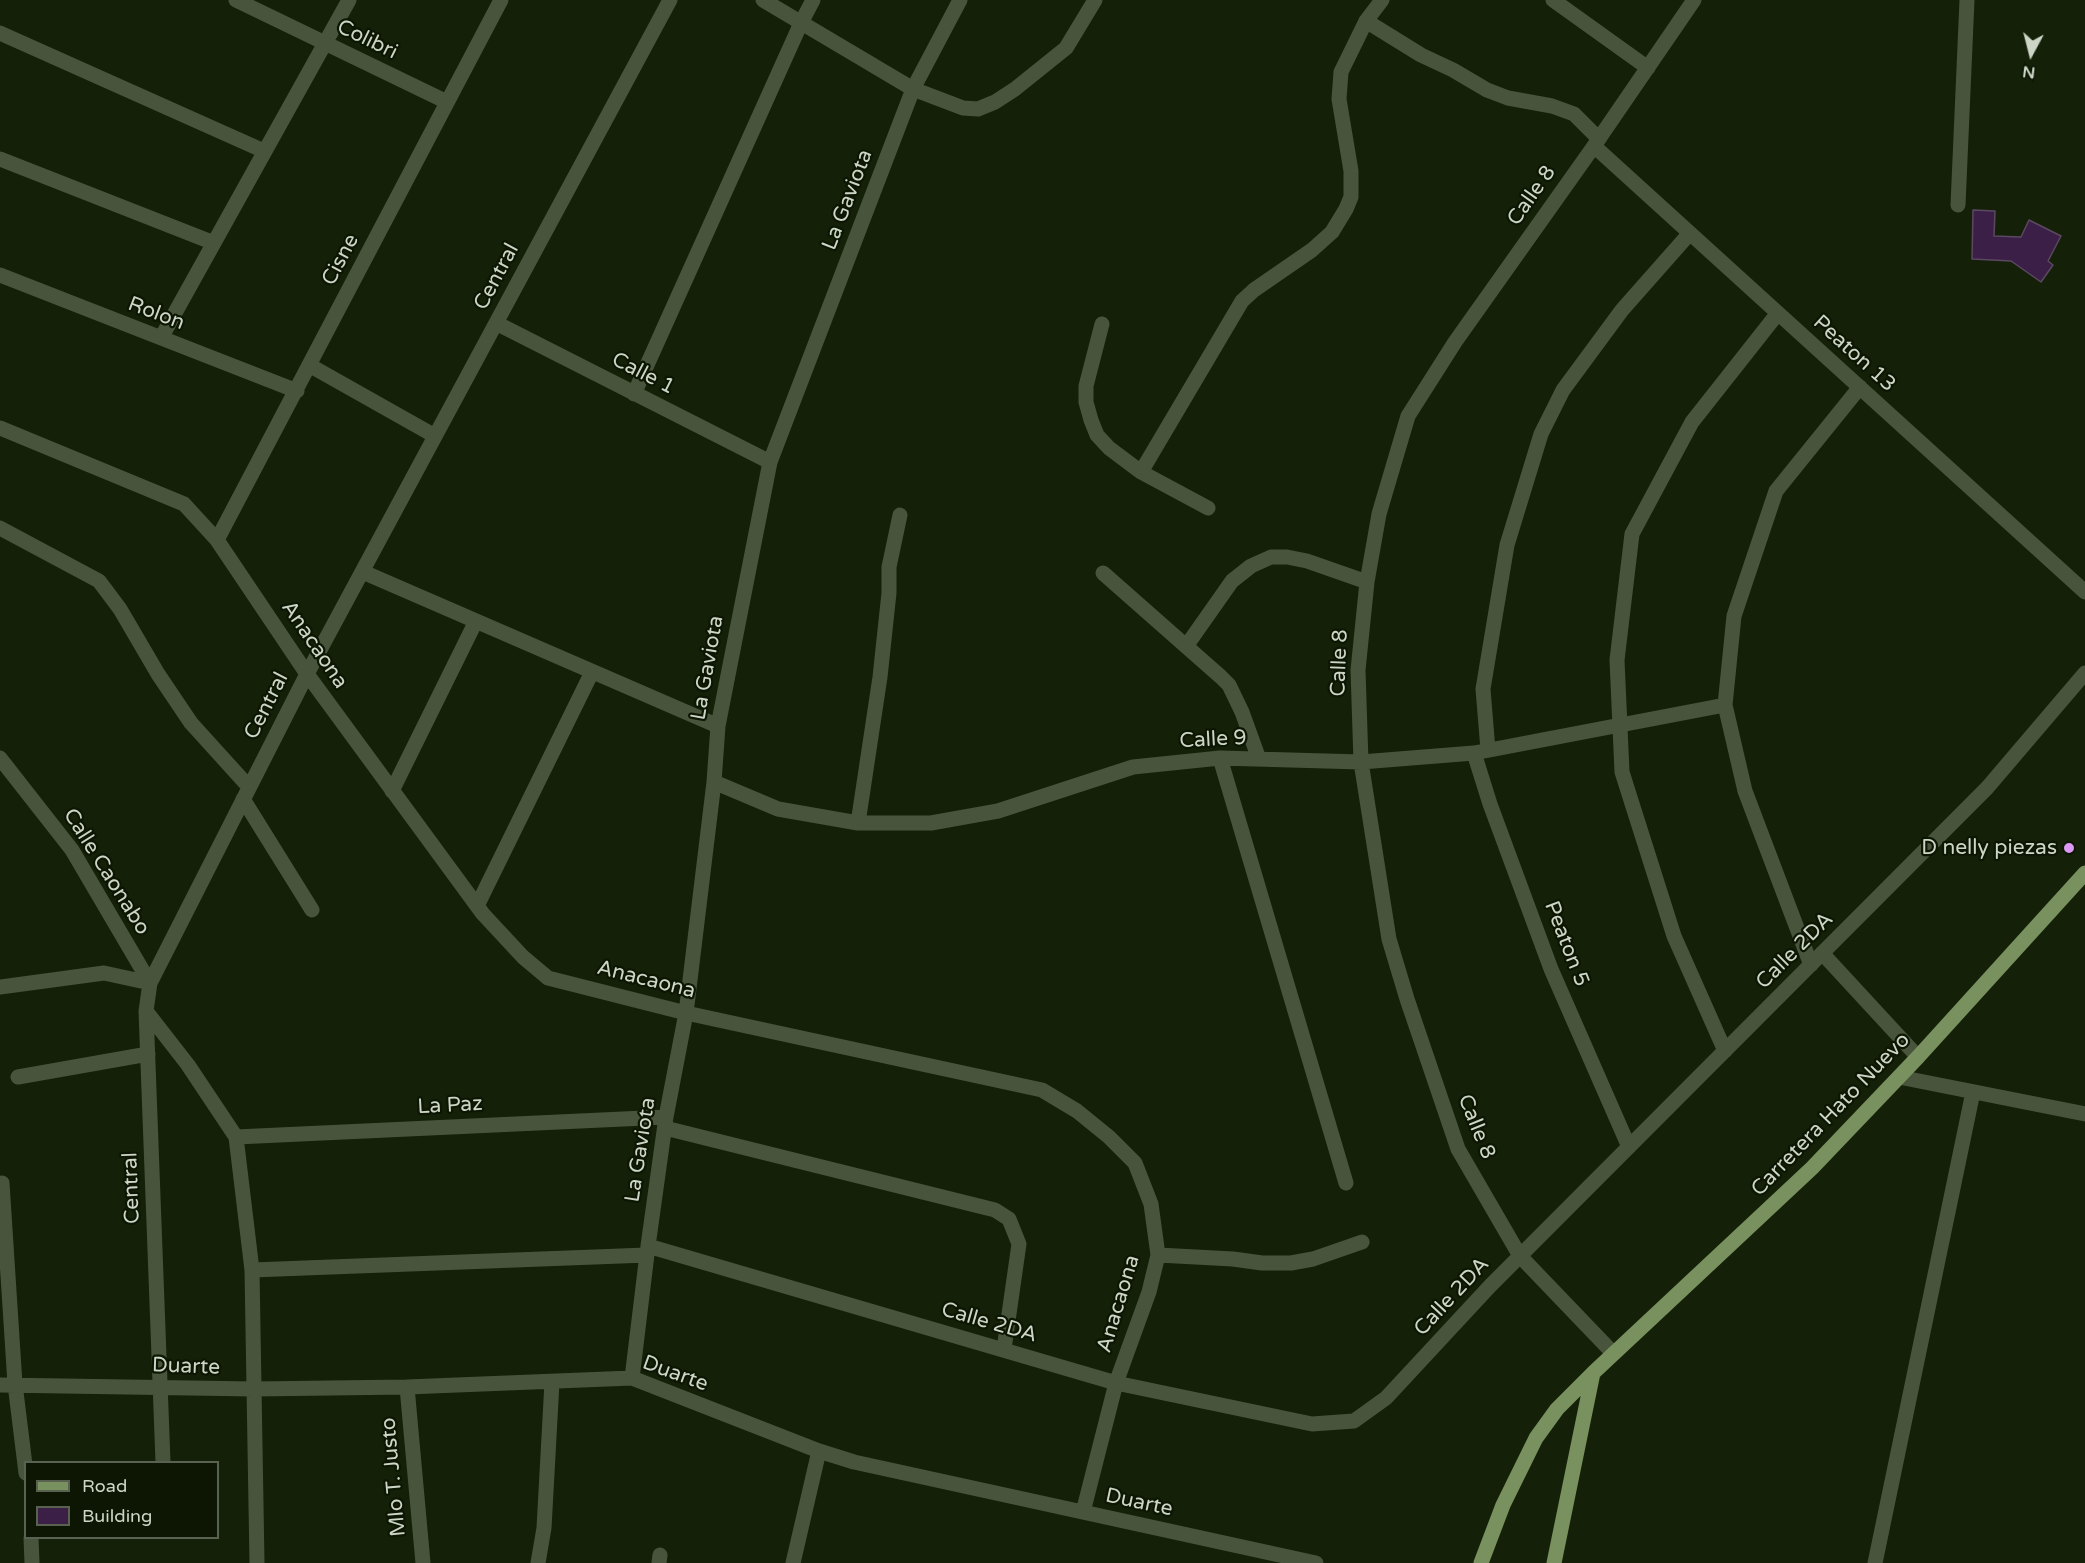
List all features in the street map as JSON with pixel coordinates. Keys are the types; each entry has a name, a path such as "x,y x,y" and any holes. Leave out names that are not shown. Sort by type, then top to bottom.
{"main road":[{"name":"Carretera Hato Nuevo","path":"1481,1563 1503,1505 1536,1438 1557,1409 1613,1353 1812,1168 1918,1057 2085,873"},
{"path":"1554,1563 1593,1373"}],"street":[{"name":"Colibri","path":"236,0 447,102"},
{"path":"161,338 349,0"},
{"name":"Cisne","path":"218,540 501,0"},
{"name":"Central","path":"163,1461 146,1011 150,983 307,674 670,0"},
{"path":"763,0 913,89 963,108 978,110 1015,89 1066,48 1095,0"},
{"path":"634,394 813,0"},
{"name":"La Gaviota","path":"632,1378 665,1122 686,1012 714,782 718,726 770,462 913,89 960,0"},
{"path":"1141,472 1242,301 1254,290 1312,250 1332,232 1346,209 1350,197 1351,171 1339,99 1341,72 1366,21 1382,0"},
{"path":"1553,0 1648,68"},
{"name":"Calle 8","path":"1613,1353 1520,1256 1458,1149 1389,939 1361,762 1358,670 1367,582 1379,514 1408,416 1455,342 1597,143 1694,0"},
{"path":"1958,205 1967,0"},
{"name":"Peaton 13","path":"1366,21 1421,55 1487,90 1508,99 1551,106 1574,114 1597,143 1690,233 2085,592"},
{"path":"0,33 264,151"},
{"path":"0,159 214,243"},
{"name":"Peaton 5","path":"1629,1147 1551,969 1490,804 1481,751 1483,689 1507,545 1541,434 1563,390 1615,319 1690,233"},
{"name":"Rolon","path":"0,275 297,391"},
{"path":"1725,1051 1674,936 1622,772 1617,660 1632,534 1692,422 1778,313"},
{"name":"Calle 1","path":"496,323 770,462"},
{"path":"1102,324 1086,386 1086,402 1090,420 1097,435 1109,448 1141,472 1208,508"},
{"path":"309,365 435,436"},
{"path":"1860,387 1776,491 1734,616 1725,705 1744,791 1817,959 1918,1057"},
{"name":"Anacaona","path":"0,428 184,504 218,540 307,674 477,906 523,957 548,978 686,1012 1042,1090 1077,1111 1109,1137 1135,1163 1151,1204 1158,1254 1149,1292 1116,1383 1083,1512"},
{"path":"858,823 880,677 889,593 889,567 900,515"},
{"path":"0,528 99,581 120,609 158,674 191,723 246,793 312,910"},
{"path":"1187,645 1232,581 1251,566 1271,557 1307,561 1367,582"},
{"path":"363,572 718,726"},
{"path":"1103,573 1187,645 1228,686 1242,712 1259,759"},
{"path":"392,791 476,621"},
{"path":"477,906 592,672"},
{"name":"Calle 2DA","path":"252,1270 647,1250 1004,1349 1116,1383 1312,1424 1354,1422 1386,1398 1520,1256 1987,788 2085,673"},
{"name":"Calle 9","path":"714,782 778,809 858,823 931,823 998,811 1133,767 1220,758 1361,762 1481,751 1619,723 1725,705"},
{"name":"Calle Caonabo","path":"0,758 72,850 150,983"},
{"path":"1220,758 1346,1183"},
{"path":"0,987 104,973 150,983"},
{"path":"146,1011 188,1065 236,1137 252,1270 257,1563"},
{"path":"18,1077 148,1054"},
{"path":"1899,1077 2085,1114"},
{"path":"1875,1563 1973,1092"},
{"name":"La Paz","path":"236,1137 665,1122 995,1210 1009,1219 1019,1244 1004,1349"},
{"path":"2,1183 7,1384 24,1464"},
{"path":"1158,1254 1262,1263 1291,1263 1312,1259 1362,1242"},
{"name":"Duarte","path":"7,1384 254,1389 407,1387 632,1378 819,1451 854,1462 1316,1563"},
{"path":"538,1563 544,1528 552,1382"},
{"name":"Mlo T. Justo","path":"407,1387 423,1563"},
{"path":"793,1563 819,1451"},
{"path":"31,1539 32,1563"}],"building":[{"path":"1973,210 1995,211 1994,236 2021,237 2029,220 2061,236 2048,261 2053,265 2041,282 2011,261 1972,259"}],"place":[{"name":"D nelly piezas","path":"2069,848"}]}
